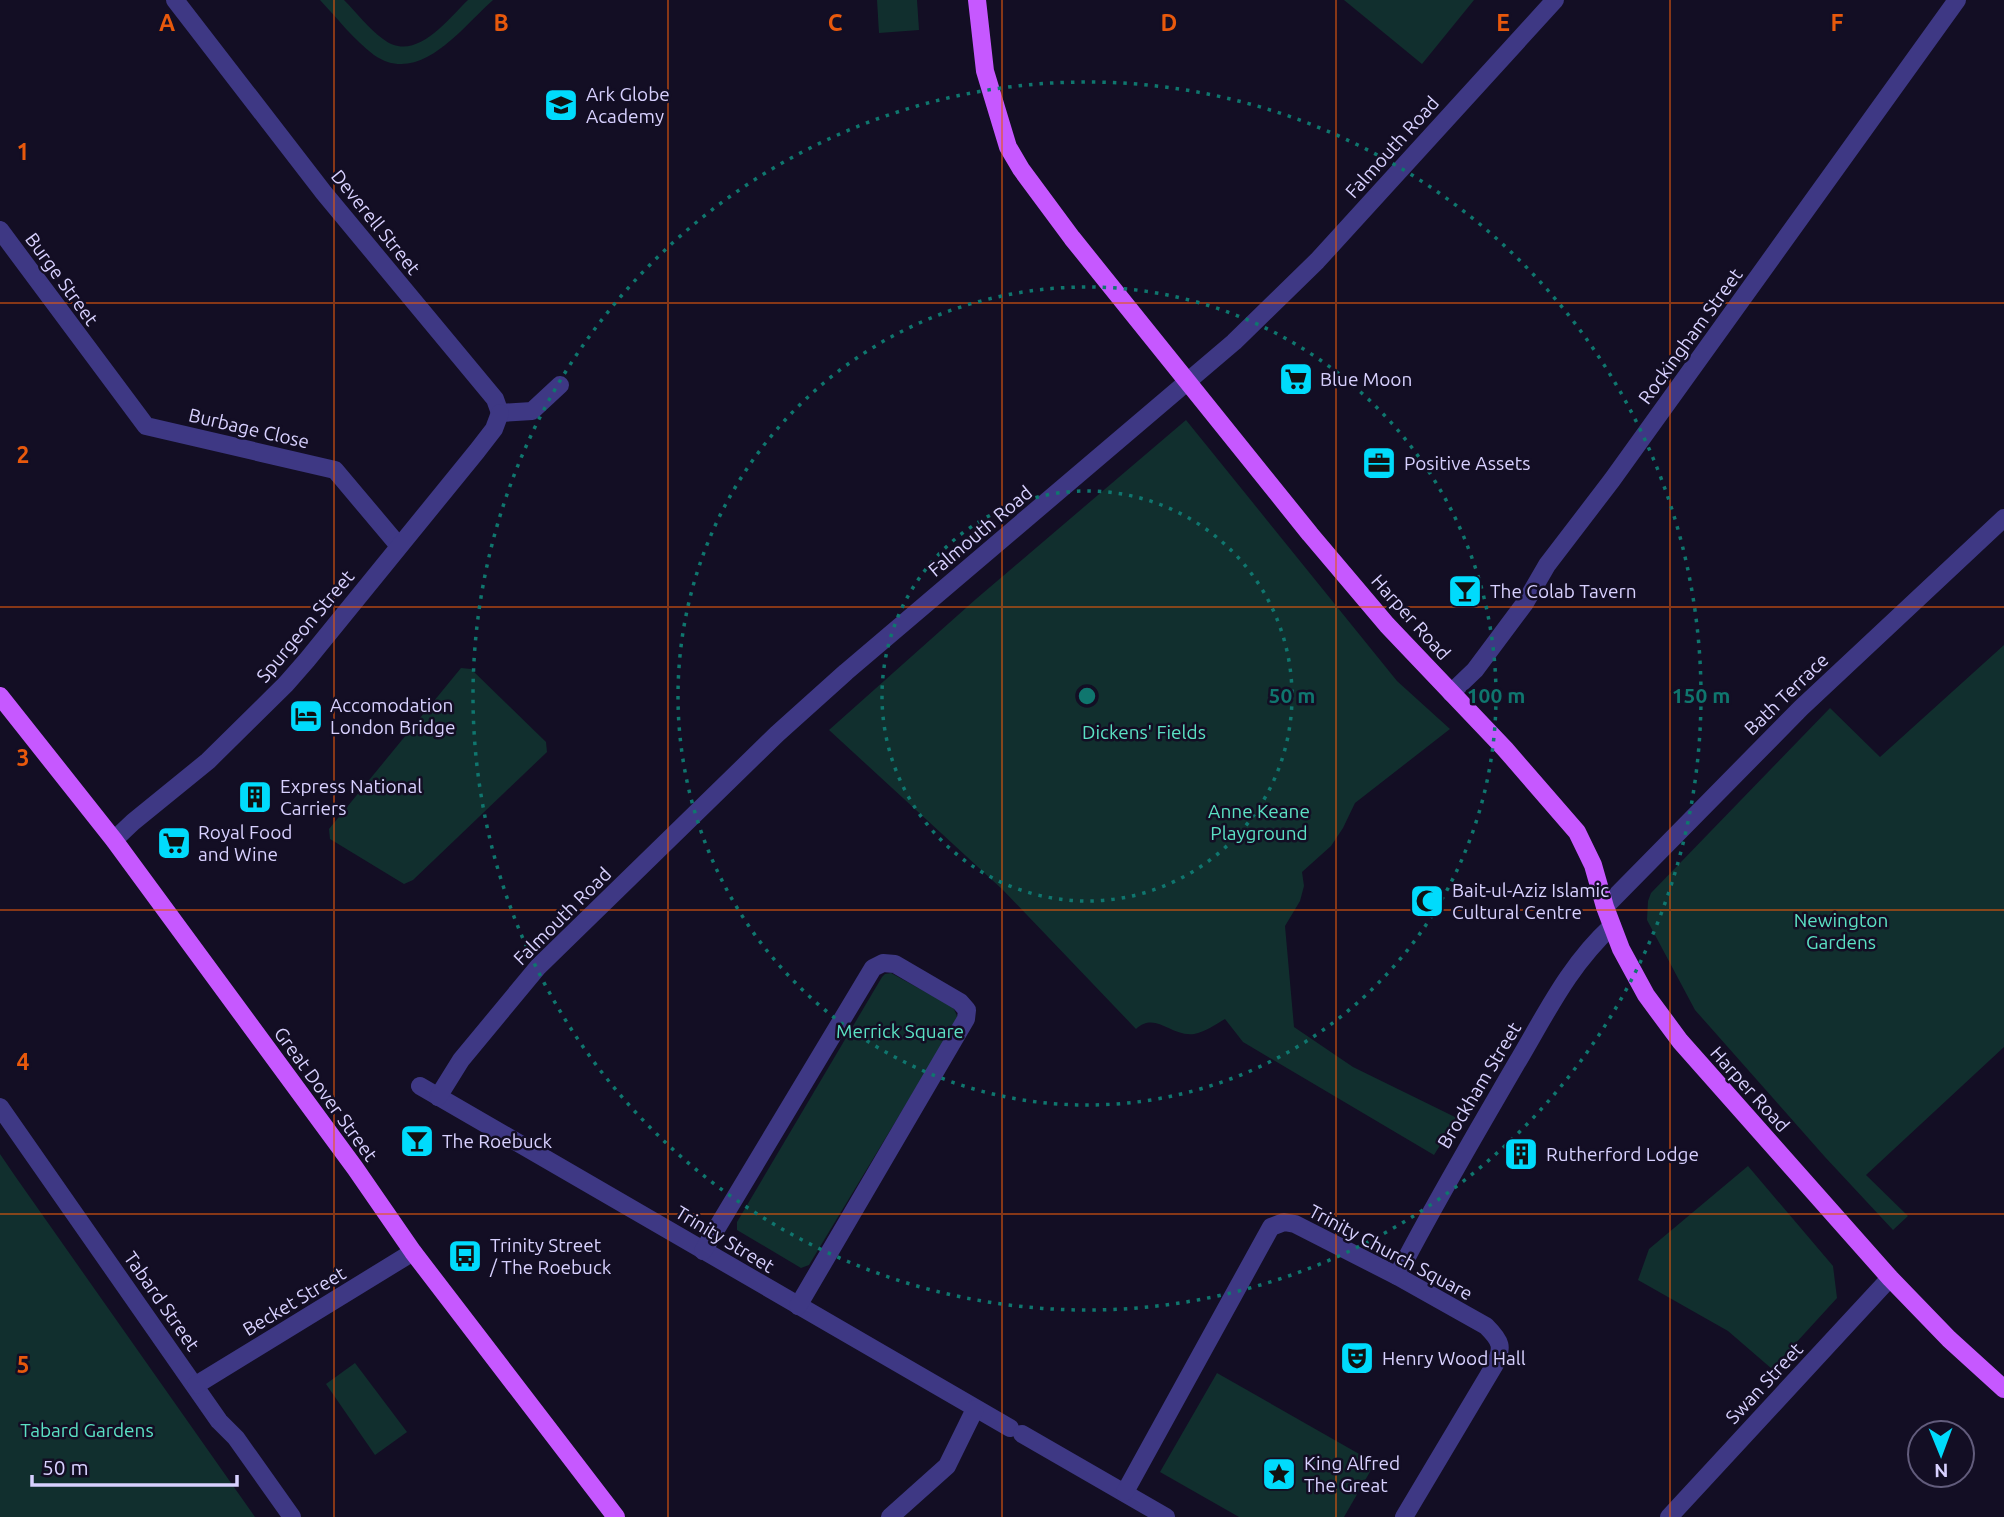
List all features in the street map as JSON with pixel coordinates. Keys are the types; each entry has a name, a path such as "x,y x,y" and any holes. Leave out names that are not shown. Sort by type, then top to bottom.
{"main road":[{"name":"Harper Road","path":"977,0 985,71 1008,147 1072,239 1379,615 1505,749 1577,832 1593,865 1621,949 1646,995 1680,1041 1890,1278 1949,1339 2004,1389"},
{"name":"Great Dover Street","path":"0,696 114,840 355,1168 413,1252 616,1517"}],"street":[{"name":"Deverell Street","path":"175,0 324,193 495,399 500,413"},
{"name":"Falmouth Road","path":"438,1097 461,1059 538,967 778,734 846,672 1234,342 1317,261 1555,0"},
{"name":"Rockingham Street","path":"1451,693 1475,670 1525,603 1547,565 1612,481 1958,0"},
{"name":"Burge Street","path":"0,230 90,353"},
{"name":"Burbage Close","path":"90,353 146,426 335,470 399,546"},
{"path":"500,413 532,411 560,385"},
{"name":"Spurgeon Street","path":"114,840 208,761 307,660 494,429 500,413"},
{"name":"Bath Terrace","path":"1605,907 1801,708 2004,518"},
{"name":"Brockham Street","path":"1397,1276 1463,1153 1567,975 1591,945 1612,926"},
{"path":"704,1251 873,968 883,963 895,964 960,1002 967,1010 966,1019 798,1306"},
{"name":"Trinity Street","path":"420,1086 1166,1517"},
{"name":"Tabard Street","path":"0,1107 219,1421 236,1438 292,1517"},
{"name":"Trinity Church Square","path":"1125,1492 1271,1227 1284,1222 1295,1224 1397,1276 1486,1326 1497,1337 1500,1354 1494,1366 1404,1517"},
{"name":"Becket Street","path":"196,1385 413,1252"},
{"name":"Swan Street","path":"1669,1517 1890,1278"},
{"path":"890,1517 947,1466 975,1409"}],"green space":[{"path":"320,0 344,0 383,39 395,45 407,46 430,36 468,0 493,0 440,49 424,59 408,64 391,63 374,55"},
{"path":"877,0 917,0 919,30 879,33"},
{"path":"1344,0 1474,0 1422,64"},
{"name":"Dickens' Fields","path":"1186,420 1397,681 1450,729 1355,803 1331,846 1302,872 1304,886 1300,901 1285,926 1294,1027 1353,1067 1457,1118 1434,1155 1243,1042 1225,1019 1194,1034 1178,1032 1157,1023 1143,1024 1136,1029 1003,890 829,730 976,599"},
{"name":"Newington Gardens","path":"2004,645 2004,1047 1866,1175 1908,1216 1893,1230 1695,1010 1647,920 1648,901 1651,893 1830,708 1880,757"},
{"path":"461,668 471,669 546,742 547,752 413,880 404,884 330,839 329,829"},
{"name":"Merrick Square","path":"891,973 953,1007 958,1018 809,1265 801,1268 737,1230 737,1222 882,977"},
{"name":"Tabard Gardens","path":"0,1154 15,1176 255,1517 0,1517"},
{"path":"1748,1166 1833,1266 1837,1298 1772,1369 1728,1331 1638,1280 1649,1249"},
{"path":"355,1363 407,1432 375,1455 326,1384"},
{"path":"1217,1373 1375,1463 1344,1517 1239,1517 1160,1472"}],"place":[{"name":"Ark Globe Academy","path":"561,105"},
{"name":"Blue Moon","path":"1296,379"},
{"name":"Positive Assets","path":"1379,463"},
{"name":"The Colab Tavern","path":"1465,591"},
{"name":"Accomodation London Bridge","path":"306,716"},
{"name":"Express National Carriers","path":"255,797"},
{"name":"Royal Food and Wine","path":"174,843"},
{"name":"Bait-ul-Aziz Islamic Cultural Centre","path":"1427,901"},
{"name":"The Roebuck","path":"417,1141"},
{"name":"Rutherford Lodge","path":"1521,1154"},
{"name":"Trinity Street / The Roebuck","path":"465,1256"},
{"name":"Henry Wood Hall","path":"1357,1358"},
{"name":"King Alfred The Great","path":"1279,1474"}],"park label":[{"name":"Anne Keane Playground","path":"1259,822"}]}
